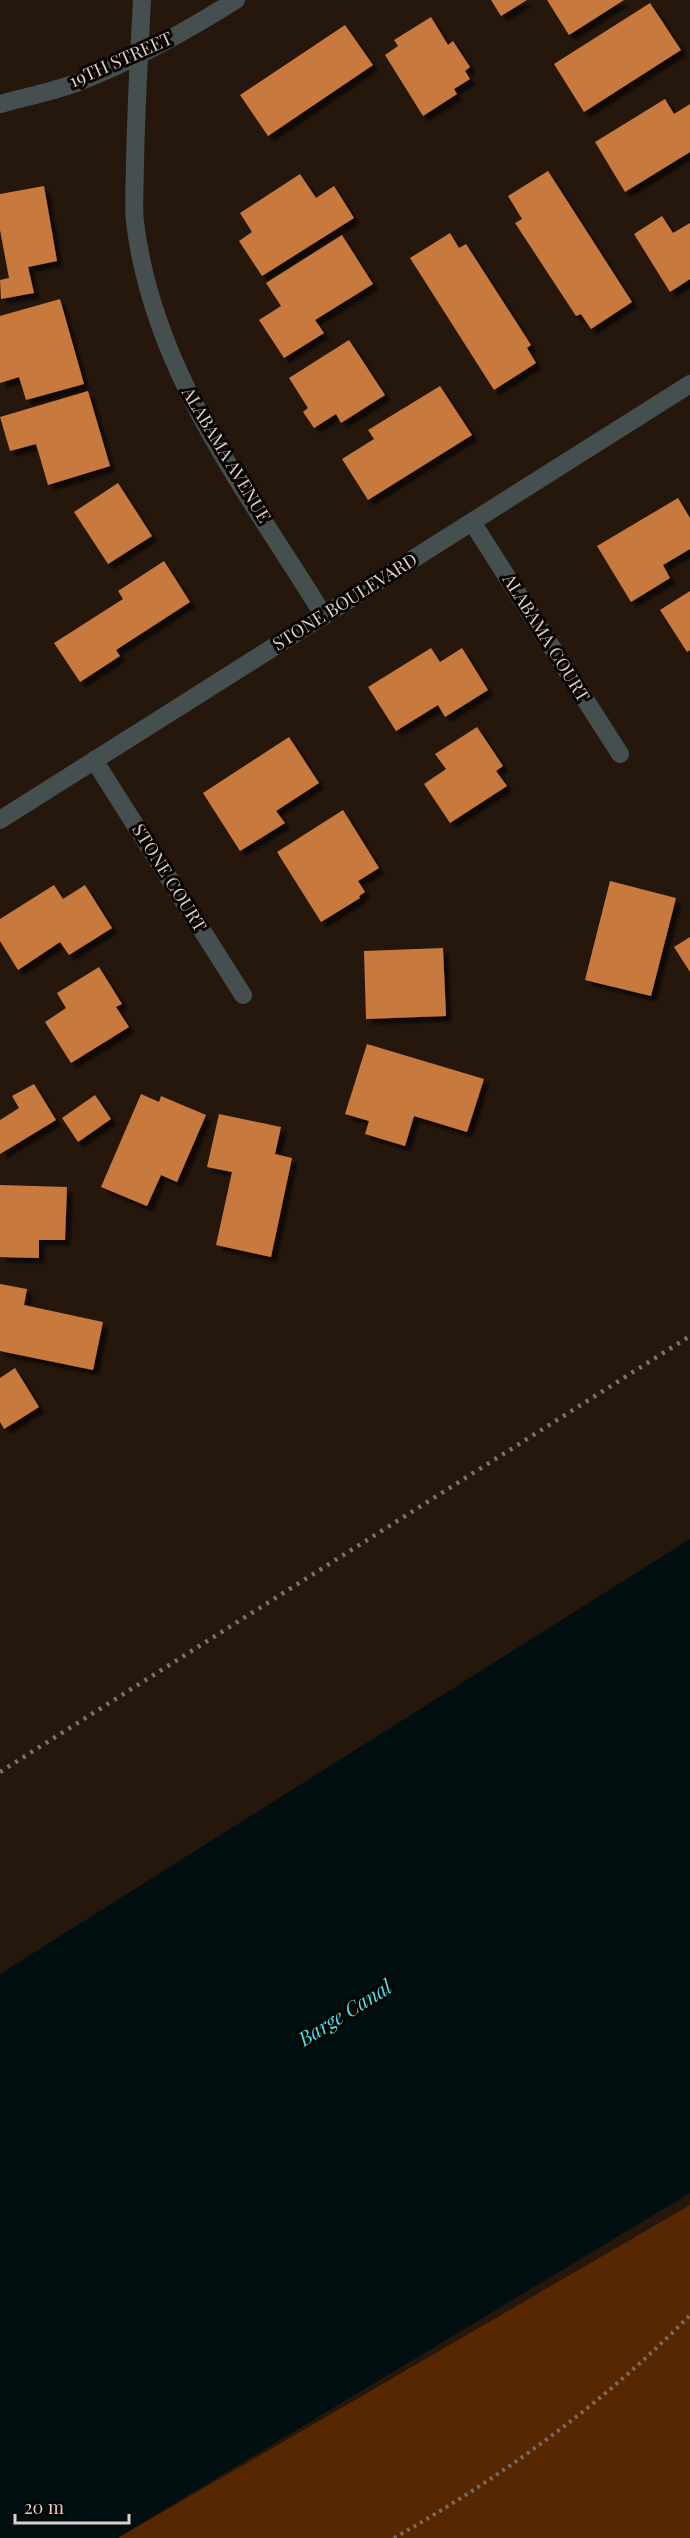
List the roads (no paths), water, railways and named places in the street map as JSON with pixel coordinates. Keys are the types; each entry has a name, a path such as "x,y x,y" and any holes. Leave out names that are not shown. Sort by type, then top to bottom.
{"street":[{"name":"ALABAMA AVENUE","path":"142,0 137,56 135,220 146,285 163,338 194,406 324,615"},
{"name":"19TH STREET","path":"0,104 75,83 137,56 195,26 236,0"},
{"name":"STONE BOULEVARD","path":"0,820 690,384"},
{"name":"ALABAMA COURT","path":"472,522 620,754"},
{"name":"STONE COURT","path":"94,760 243,995"}],"water":[{"name":"Barge Canal","path":"690,1539 690,2193 117,2538 0,2538 0,1974"}],"railway":[{"path":"0,1772 690,1336"}]}
